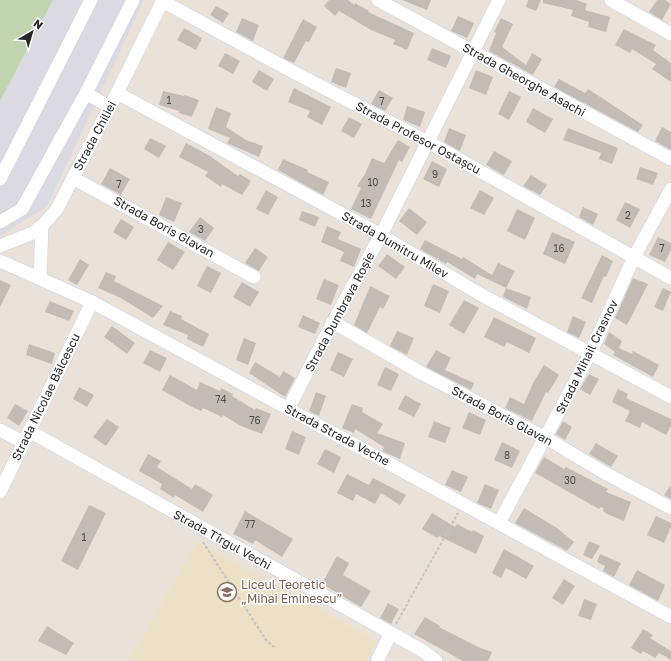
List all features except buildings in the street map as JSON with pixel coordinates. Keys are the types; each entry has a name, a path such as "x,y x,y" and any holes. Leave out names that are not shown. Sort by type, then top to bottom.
{"street":[{"path":"0,179 91,0"},
{"path":"0,222 22,209 86,93 133,0"},
{"name":"Strada Chiliei","path":"0,246 33,233 42,226 57,208 110,107 163,0"},
{"name":"Strada Profesor Ostașcu","path":"163,0 311,82 428,142 671,278"},
{"name":"Strada Gheorghe Asachi","path":"378,0 671,159"},
{"name":"Strada Dumbrava Roșie","path":"288,409 333,322 381,235 472,51 499,0"},
{"path":"612,0 671,34"},
{"path":"86,93 110,107"},
{"name":"Strada Dumitru Milev","path":"117,93 381,235 478,294 671,398"},
{"name":"Strada Boris Glavan","path":"73,178 254,277"},
{"name":"Strada Mihail Crasnov","path":"499,523 590,354 634,257 671,189"},
{"path":"40,278 42,226"},
{"name":"Strada Strada Veche","path":"0,261 92,302 464,503 671,617"},
{"name":"Strada Nicolae Bălcescu","path":"0,492 92,302"},
{"name":"Strada Boris Glavan","path":"333,322 423,374 546,438 603,472 671,508"},
{"name":"Strada Tîrgul Vechi","path":"0,430 26,436 391,633 423,651 436,661"},
{"path":"377,661 391,633"}],"path":[{"path":"391,633 464,503"},
{"path":"203,542 266,640 274,647"}],"shaded area":[{"path":"53,0 144,0 47,206 0,236 0,101"},
{"name":"Liceul Teoretic „Mihai Eminescu”","path":"197,542 377,642 366,661 129,661"}],"green space":[{"path":"0,0 53,0 0,101"}],"place":[{"name":"Liceul Teoretic „Mihai Eminescu”","path":"227,592"}]}
